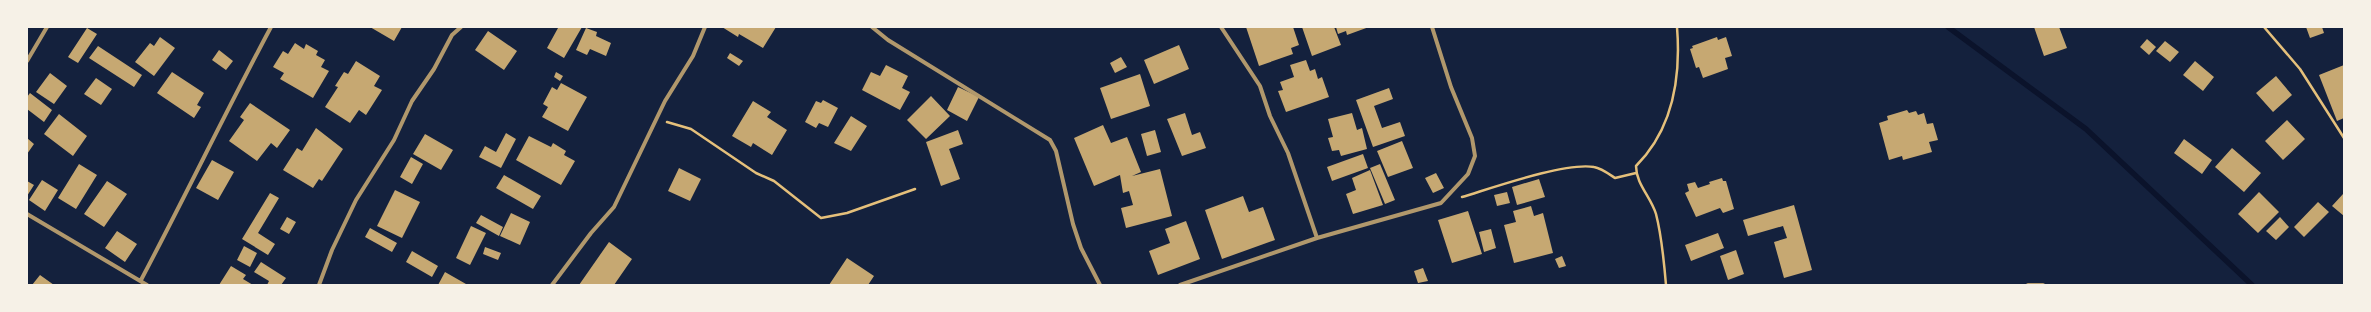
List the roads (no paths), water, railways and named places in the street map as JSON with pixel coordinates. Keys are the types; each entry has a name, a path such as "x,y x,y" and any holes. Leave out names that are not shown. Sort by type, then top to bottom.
{"street":[{"path":"27,61 47,27"},
{"path":"141,280 193,182 221,123 271,27"},
{"path":"319,285 332,250 356,200 394,140 412,101 434,69 452,35 461,27"},
{"path":"552,285 591,234 614,207 657,118 693,56 705,27"},
{"path":"872,27 888,40 1050,140 1056,151 1073,224 1081,248 1100,285"},
{"path":"1221,27 1260,86 1270,116 1288,153 1317,238"},
{"path":"1180,285 1317,238 1441,203 1468,174 1476,156 1472,138 1451,87 1432,27"},
{"path":"27,214 148,285"},
{"path":"2028,285 2043,285"}],"waterway":[{"path":"1948,27 2086,129 2252,285"}]}
